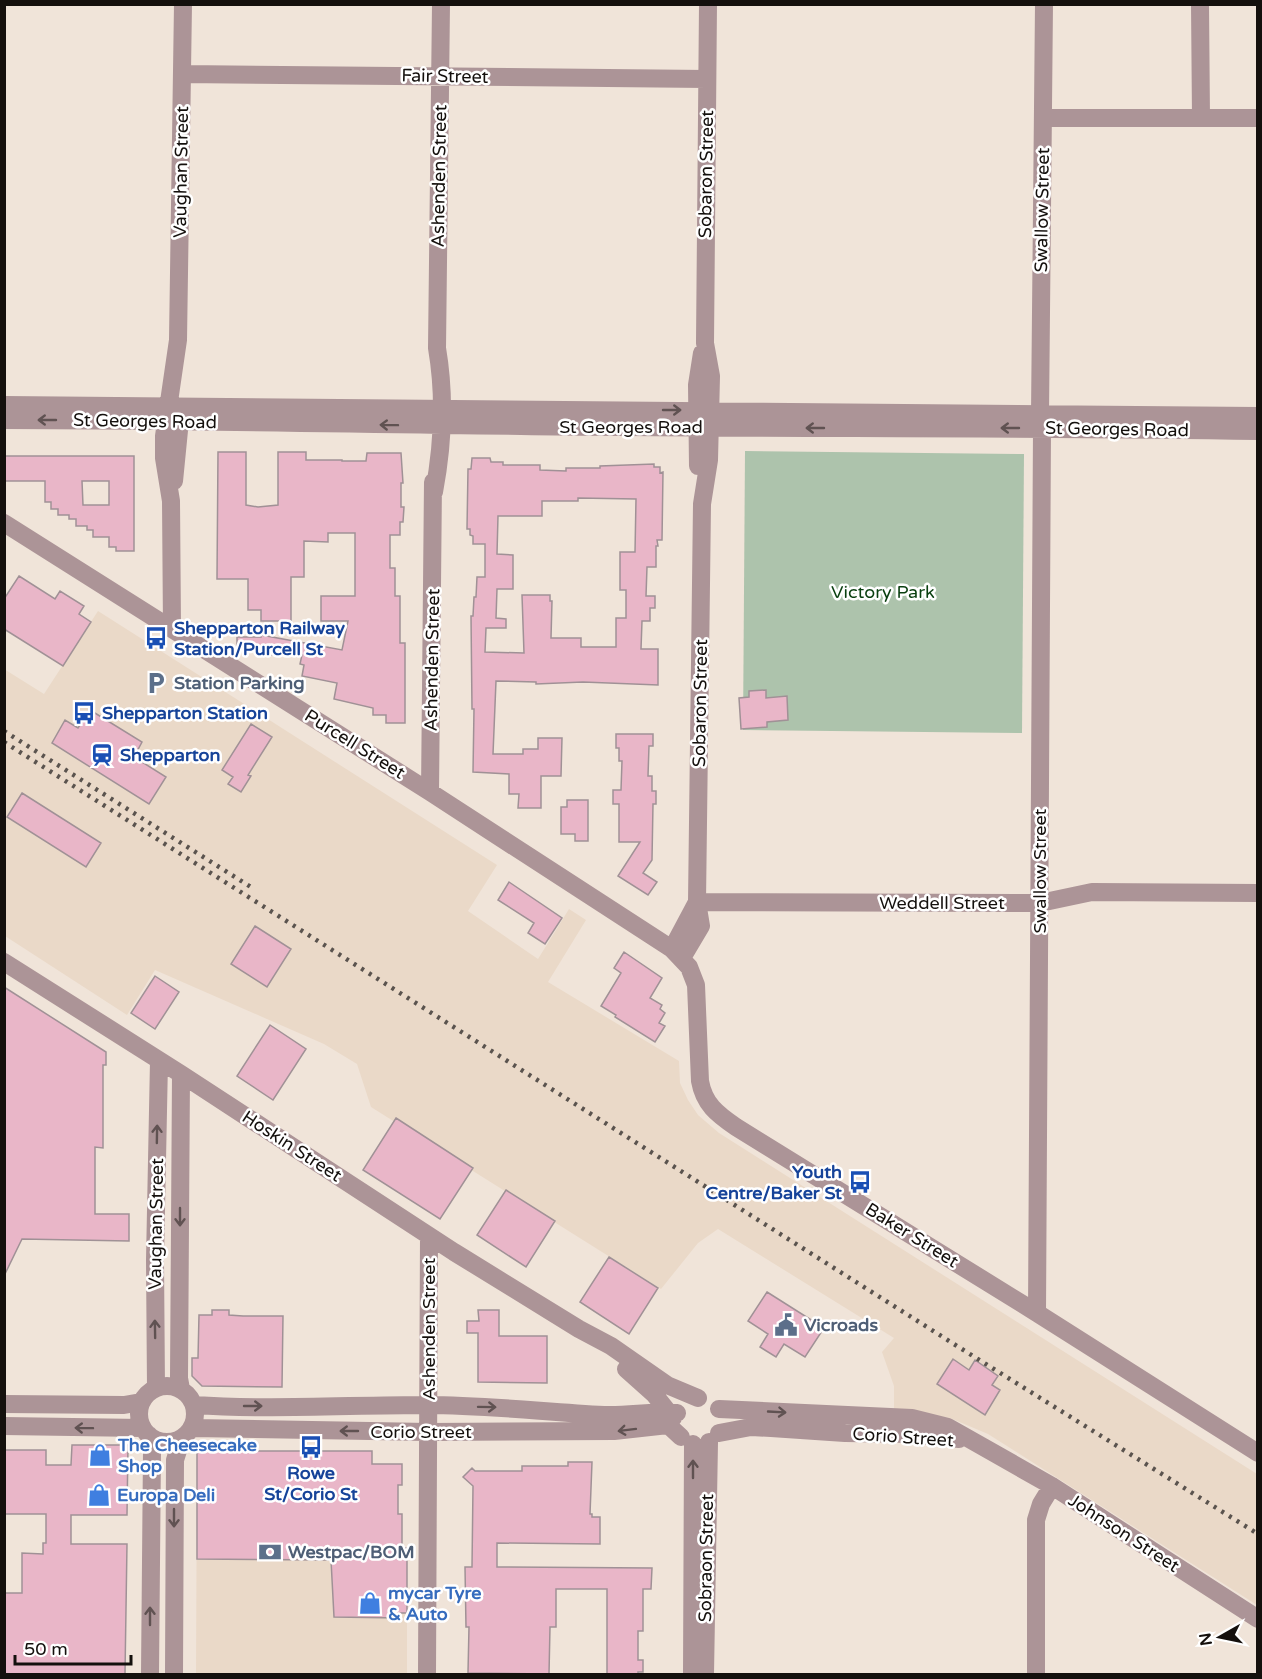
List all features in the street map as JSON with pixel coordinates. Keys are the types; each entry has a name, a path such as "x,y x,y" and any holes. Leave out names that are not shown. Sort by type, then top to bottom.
{"street":[{"name":"Vaughan Street","path":"172,628 171,501 178,340 183,4"},
{"name":"Ashenden Street","path":"430,792 434,492 429,459 442,375 437,348 441,4"},
{"name":"Sobaron Street","path":"677,953 701,926 697,902 702,504 709,460 703,419 711,376 705,343 708,4"},
{"name":"Swallow Street","path":"1037,1313 1044,4"},
{"path":"1200,4 1201,118"},
{"name":"Fair Street","path":"182,74 707,79"},
{"path":"1043,118 1257,118"},
{"name":"St Georges Road","path":"4,405 174,414 342,417 1249,424"},
{"name":"St Georges Road","path":"4,420 174,414"},
{"name":"Purcell Street","path":"4,524 430,792 677,953"},
{"name":"Weddell Street","path":"697,902 1040,903 1092,892 1257,893"},
{"name":"Baker Street","path":"677,953 693,975 696,985 698,1062 702,1093 707,1104 714,1111 1257,1453"},
{"name":"Hoskin Street","path":"4,962 182,1074 429,1236 579,1329 611,1346 667,1385 711,1401 719,1410"},
{"name":"Vaughan Street","path":"156,1388 155,1260 159,1061"},
{"name":"Vaughan Street","path":"181,1389 179,1371 182,1074"},
{"name":"Ashenden Street","path":"427,1674 429,1236"},
{"name":"Hoskin Street","path":"579,1329 654,1394 689,1429"},
{"path":"150,1674 152,1450 139,1411 141,1402 150,1391 164,1386 181,1389 191,1399 194,1405 195,1421 175,1460 174,1674"},
{"path":"698,1398 689,1400 689,1429 722,1422 719,1410"},
{"path":"4,1404 124,1405 141,1402"},
{"name":"Corio Street","path":"194,1405 429,1405 515,1408 606,1415 631,1415 651,1411 689,1429"},
{"name":"Corio Street","path":"719,1410 912,1418 948,1427 989,1450"},
{"name":"Corio Street","path":"187,1433 614,1431 668,1425 689,1429 751,1427 845,1433 912,1434 959,1440 989,1450"},
{"path":"4,1426 145,1432 161,1442 175,1442 187,1433"},
{"name":"Sobraon Street","path":"689,1429 692,1674"},
{"name":"Sobraon Street","path":"689,1429 706,1498 705,1674"},
{"name":"Johnson Street","path":"989,1450 1052,1486 1257,1619"},
{"path":"1036,1674 1036,1520 1041,1504 1052,1486"}],"shaded area":[{"path":"98,611 497,865 468,911 538,959 569,909 586,920 548,982 679,1061 680,1083 688,1100 698,1115 719,1133 1257,1474 1257,1605 988,1434 950,1418 894,1411 894,1386 882,1352 894,1338 718,1229 698,1243 661,1289 371,1107 357,1064 324,1044 155,970 127,1015 5,936 4,669 44,694"},
{"path":"197,1451 372,1451 372,1548 407,1548 407,1674 196,1674"}],"green space":[{"name":"Victory Park","path":"745,451 1024,454 1022,733 743,730"}],"building":[{"path":"218,452 246,452 246,505 258,507 278,505 278,452 306,452 306,460 342,461 366,461 367,453 401,453 403,522 400,522 400,535 390,535 390,568 395,568 395,596 400,596 400,643 405,643 405,723 386,723 386,715 373,715 373,708 334,699 337,683 302,676 304,665 300,664 302,655 268,655 268,648 237,648 237,637 261,637 261,635 342,650 348,621 321,621 321,596 355,596 355,533 328,533 328,542 304,541 304,577 291,577 291,621 261,621 261,610 248,610 248,579 217,579"},
{"path":"4,456 134,456 134,551 116,551 116,547 109,547 109,537 93,537 93,530 87,530 87,526 76,526 76,519 69,519 69,515 58,515 58,509 51,509 51,502 45,502 45,481 4,481","holes":["82,481 109,481 109,505 83,505"]},
{"path":"472,458 490,458 491,462 503,462 503,465 540,465 540,470 566,471 566,468 654,464 654,467 660,467 660,473 663,472 662,540 657,540 656,567 647,567 646,596 655,596 655,608 650,608 650,621 642,621 641,649 658,649 658,685 583,682 536,684 536,682 496,681 493,754 523,754 523,749 538,749 538,738 562,738 561,776 541,776 541,808 518,808 519,794 509,794 509,774 473,772 474,709 472,709 471,616 473,616 474,597 476,597 477,577 485,577 485,544 473,544 473,536 470,535 470,529 467,529 468,469 471,469","holes":["578,498 636,499 635,552 620,552 620,590 626,590 626,618 616,618 616,647 581,647 581,638 551,638 552,601 550,601 550,595 522,595 524,653 485,652 486,628 506,628 506,619 496,618 497,589 513,589 513,555 497,554 498,516 542,516 542,501 578,501"]},
{"path":"19,576 55,599 60,591 84,606 79,614 91,622 63,666 4,629 4,599"},
{"path":"766,690 766,698 787,696 788,720 767,722 767,727 741,729 739,698 749,697 749,691"},
{"name":"Shepparton","path":"90,710 142,742 134,757 166,777 149,804 52,743 65,720 78,728"},
{"path":"251,724 272,737 248,775 251,776 241,792 228,784 233,777 222,770"},
{"path":"616,734 653,734 653,746 649,746 648,776 652,776 652,791 656,791 656,804 653,804 652,860 643,873 657,882 648,895 618,876 640,842 619,842 619,804 613,804 613,790 621,790 622,761 619,761 619,748 616,748"},
{"path":"22,793 101,843 86,867 7,817"},
{"path":"567,800 588,800 588,841 575,841 575,834 561,834 561,807 567,807"},
{"path":"509,882 562,918 545,944 528,933 534,923 498,900"},
{"path":"255,926 291,949 267,987 231,964"},
{"path":"624,952 662,978 650,998 662,1005 660,1009 665,1013 659,1023 665,1026 655,1042 601,1006 621,973 614,968"},
{"path":"155,976 179,992 155,1029 131,1013"},
{"path":"4,987 106,1052 106,1065 103,1065 103,1148 95,1147 95,1214 129,1214 129,1241 22,1239 4,1276"},
{"path":"270,1025 306,1049 273,1100 237,1076"},
{"path":"396,1118 473,1168 440,1219 363,1170"},
{"path":"506,1190 555,1221 526,1267 477,1235"},
{"path":"609,1257 658,1288 629,1334 580,1302"},
{"name":"Vicroads","path":"767,1292 824,1328 805,1357 784,1344 776,1357 760,1347 768,1334 748,1321"},
{"path":"212,1310 229,1310 229,1315 283,1316 282,1387 202,1386 192,1376 192,1358 198,1358 199,1315 212,1315"},
{"path":"478,1310 499,1310 499,1336 547,1336 547,1383 478,1382 478,1333 467,1333 467,1321 479,1321"},
{"path":"953,1359 969,1370 975,1360 998,1376 992,1385 1000,1390 985,1415 937,1384"},
{"path":"72,1445 128,1445 127,1515 71,1515 71,1544 127,1544 125,1674 4,1674 4,1593 22,1593 22,1553 43,1554 43,1543 46,1543 46,1514 4,1514 4,1450 46,1450 46,1465 71,1465"},
{"path":"197,1451 372,1451 372,1464 402,1464 402,1485 398,1485 398,1514 402,1514 402,1548 407,1548 407,1613 400,1613 400,1618 334,1617 331,1560 197,1559"},
{"path":"568,1462 592,1462 590,1514 592,1517 600,1517 600,1544 497,1543 497,1567 652,1568 651,1589 643,1589 643,1631 638,1631 638,1660 643,1660 643,1672 607,1674 607,1589 556,1589 556,1627 550,1627 549,1674 468,1673 469,1627 466,1627 465,1567 472,1567 473,1486 463,1477 472,1468 475,1471 522,1471 522,1466 568,1466"}],"railway":[{"path":"4,731 254,889"},
{"path":"4,742 1258,1534"}],"place":[{"name":"Shepparton Railway Station/Purcell St","path":"156,638"},
{"name":"Station Parking","path":"156,683"},
{"name":"Shepparton Station","path":"84,713"},
{"name":"Shepparton","path":"102,755"},
{"name":"Youth Centre/Baker St","path":"860,1182"},
{"name":"Vicroads","path":"786,1325"},
{"name":"Rowe St/Corio St","path":"311,1447"},
{"name":"The Cheesecake Shop","path":"100,1455"},
{"name":"Europa Deli","path":"99,1495"},
{"name":"Westpac/BOM","path":"270,1552"},
{"name":"mycar Tyre & Auto","path":"370,1603"}]}
